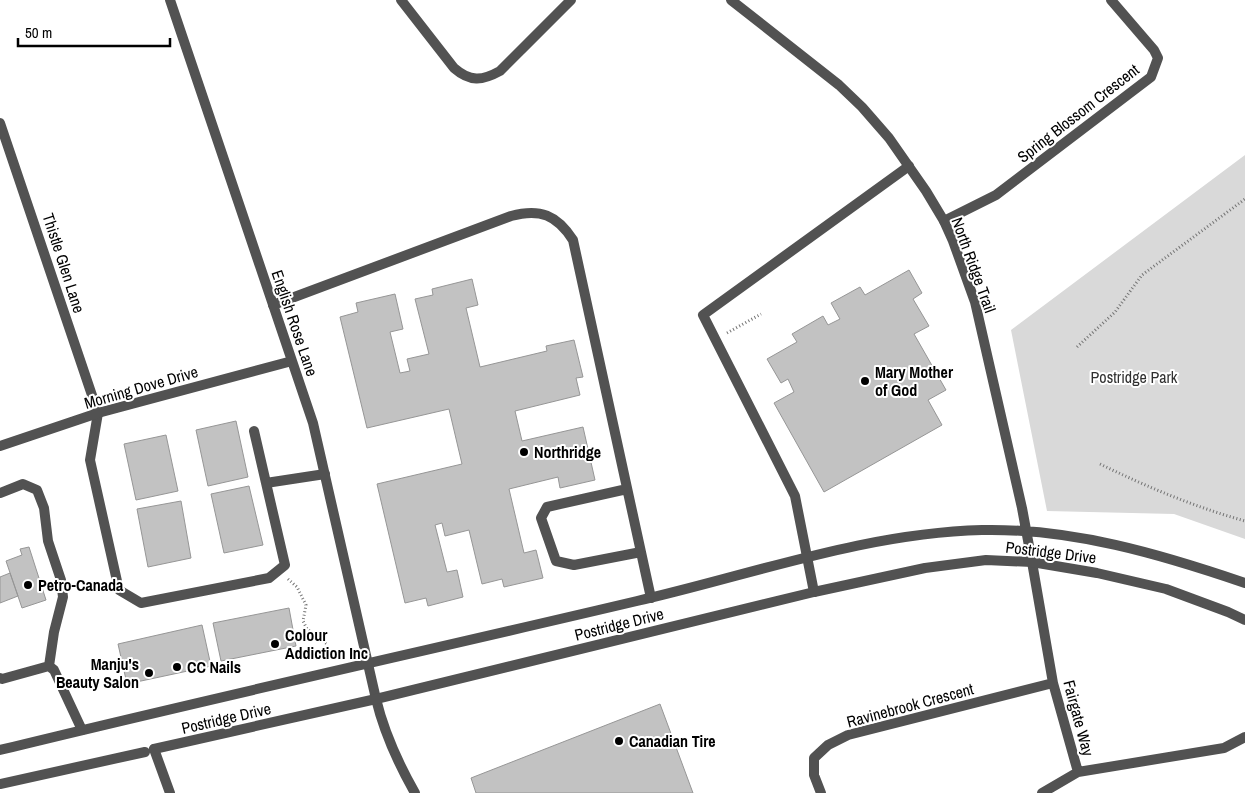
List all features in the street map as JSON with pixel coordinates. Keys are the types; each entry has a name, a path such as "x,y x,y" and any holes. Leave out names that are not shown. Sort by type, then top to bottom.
{"street":[{"name":"English Rose Lane","path":"170,0 313,423 381,718 400,767 416,793"},
{"path":"401,0 454,68 463,76 476,79 489,77 500,71 571,0"},
{"name":"North Ridge Trail","path":"731,0 839,85 878,125 909,166 944,221 975,302 1032,562"},
{"name":"Spring Blossom Crescent","path":"944,221 996,195 1151,77 1158,58 1154,50 1111,0"},
{"name":"Thistle Glen Lane","path":"0,123 98,413"},
{"path":"814,592 795,496 703,315 909,166"},
{"path":"273,305 511,216 525,212 540,213 554,218 565,227 573,240 651,598"},
{"name":"Morning Dove Drive","path":"0,446 98,413 292,361"},
{"path":"98,413 90,460 119,590 141,603 269,578 286,565 254,431"},
{"path":"266,483 325,474"},
{"path":"0,493 24,484 37,490 44,508 48,541 61,580 63,597 54,632 49,666"},
{"path":"627,489 546,507 541,518 556,561 574,565 641,552"},
{"name":"Postridge Drive","path":"0,750 651,598 848,548 922,535 980,530 1026,531 1081,538 1179,560 1245,583"},
{"name":"Postridge Drive","path":"0,784 376,698 814,592 925,568 986,560 1032,562 1097,573 1166,589 1245,620"},
{"name":"Fairgate Way","path":"1032,562 1053,684 1078,772 1224,748 1245,737"},
{"path":"0,678 49,666"},
{"path":"49,666 54,670 82,730"},
{"name":"Ravinebrook Crescent","path":"821,793 814,774 814,758 828,745 848,735 1053,684"},
{"path":"149,751 170,793"},
{"path":"1042,793 1078,772"}],"path":[{"path":"1077,347 1115,312 1142,275 1245,199"},
{"path":"716,339 761,314"},
{"path":"1100,464 1142,485 1245,521"},
{"path":"278,571 297,587 306,605 304,621 307,629 327,644"}],"green space":[{"name":"Postridge Park","path":"1245,155 1245,539 1174,514 1047,511 1011,330"}],"building":[{"name":"Mary Mother of God","path":"909,270 922,293 913,299 929,326 914,334 946,390 928,400 942,425 824,492 774,403 794,392 788,379 781,383 767,359 797,342 792,334 823,316 828,325 840,319 831,303 860,287 865,295"},
{"name":"Northridge","path":"472,279 478,305 466,308 480,367 547,351 546,346 574,340 583,377 576,378 580,395 515,411 522,441 583,427 595,480 560,488 558,477 509,489 524,553 536,550 543,578 504,587 502,579 482,584 469,530 445,536 442,523 435,525 447,572 457,570 463,597 428,606 426,598 405,603 377,484 462,464 449,409 367,428 340,317 358,312 356,303 395,294 403,329 390,332 400,373 410,371 407,359 429,354 415,299 433,295 432,289"},
{"path":"236,421 248,477 208,486 196,430"},
{"path":"166,435 178,491 136,500 124,444"},
{"path":"249,486 263,545 224,553 211,494"},
{"path":"181,501 191,558 148,567 137,509"},
{"name":"Petro-Canada","path":"29,547 46,600 22,608 6,561 22,555 20,549"},
{"name":"Petro-Canada","path":"10,573 18,596 0,603 0,577"},
{"path":"289,608 296,646 221,661 213,623"},
{"path":"202,625 211,666 127,684 118,644"},
{"name":"Canadian Tire","path":"660,704 693,793 476,793 471,778"}],"place":[{"name":"Mary Mother of God","path":"865,381"},
{"name":"Northridge","path":"524,452"},
{"name":"Petro-Canada","path":"28,585"},
{"name":"Colour Addiction Inc","path":"275,644"},
{"name":"CC Nails","path":"177,667"},
{"name":"Manju's Beauty Salon","path":"149,673"},
{"name":"Canadian Tire","path":"619,741"}]}
